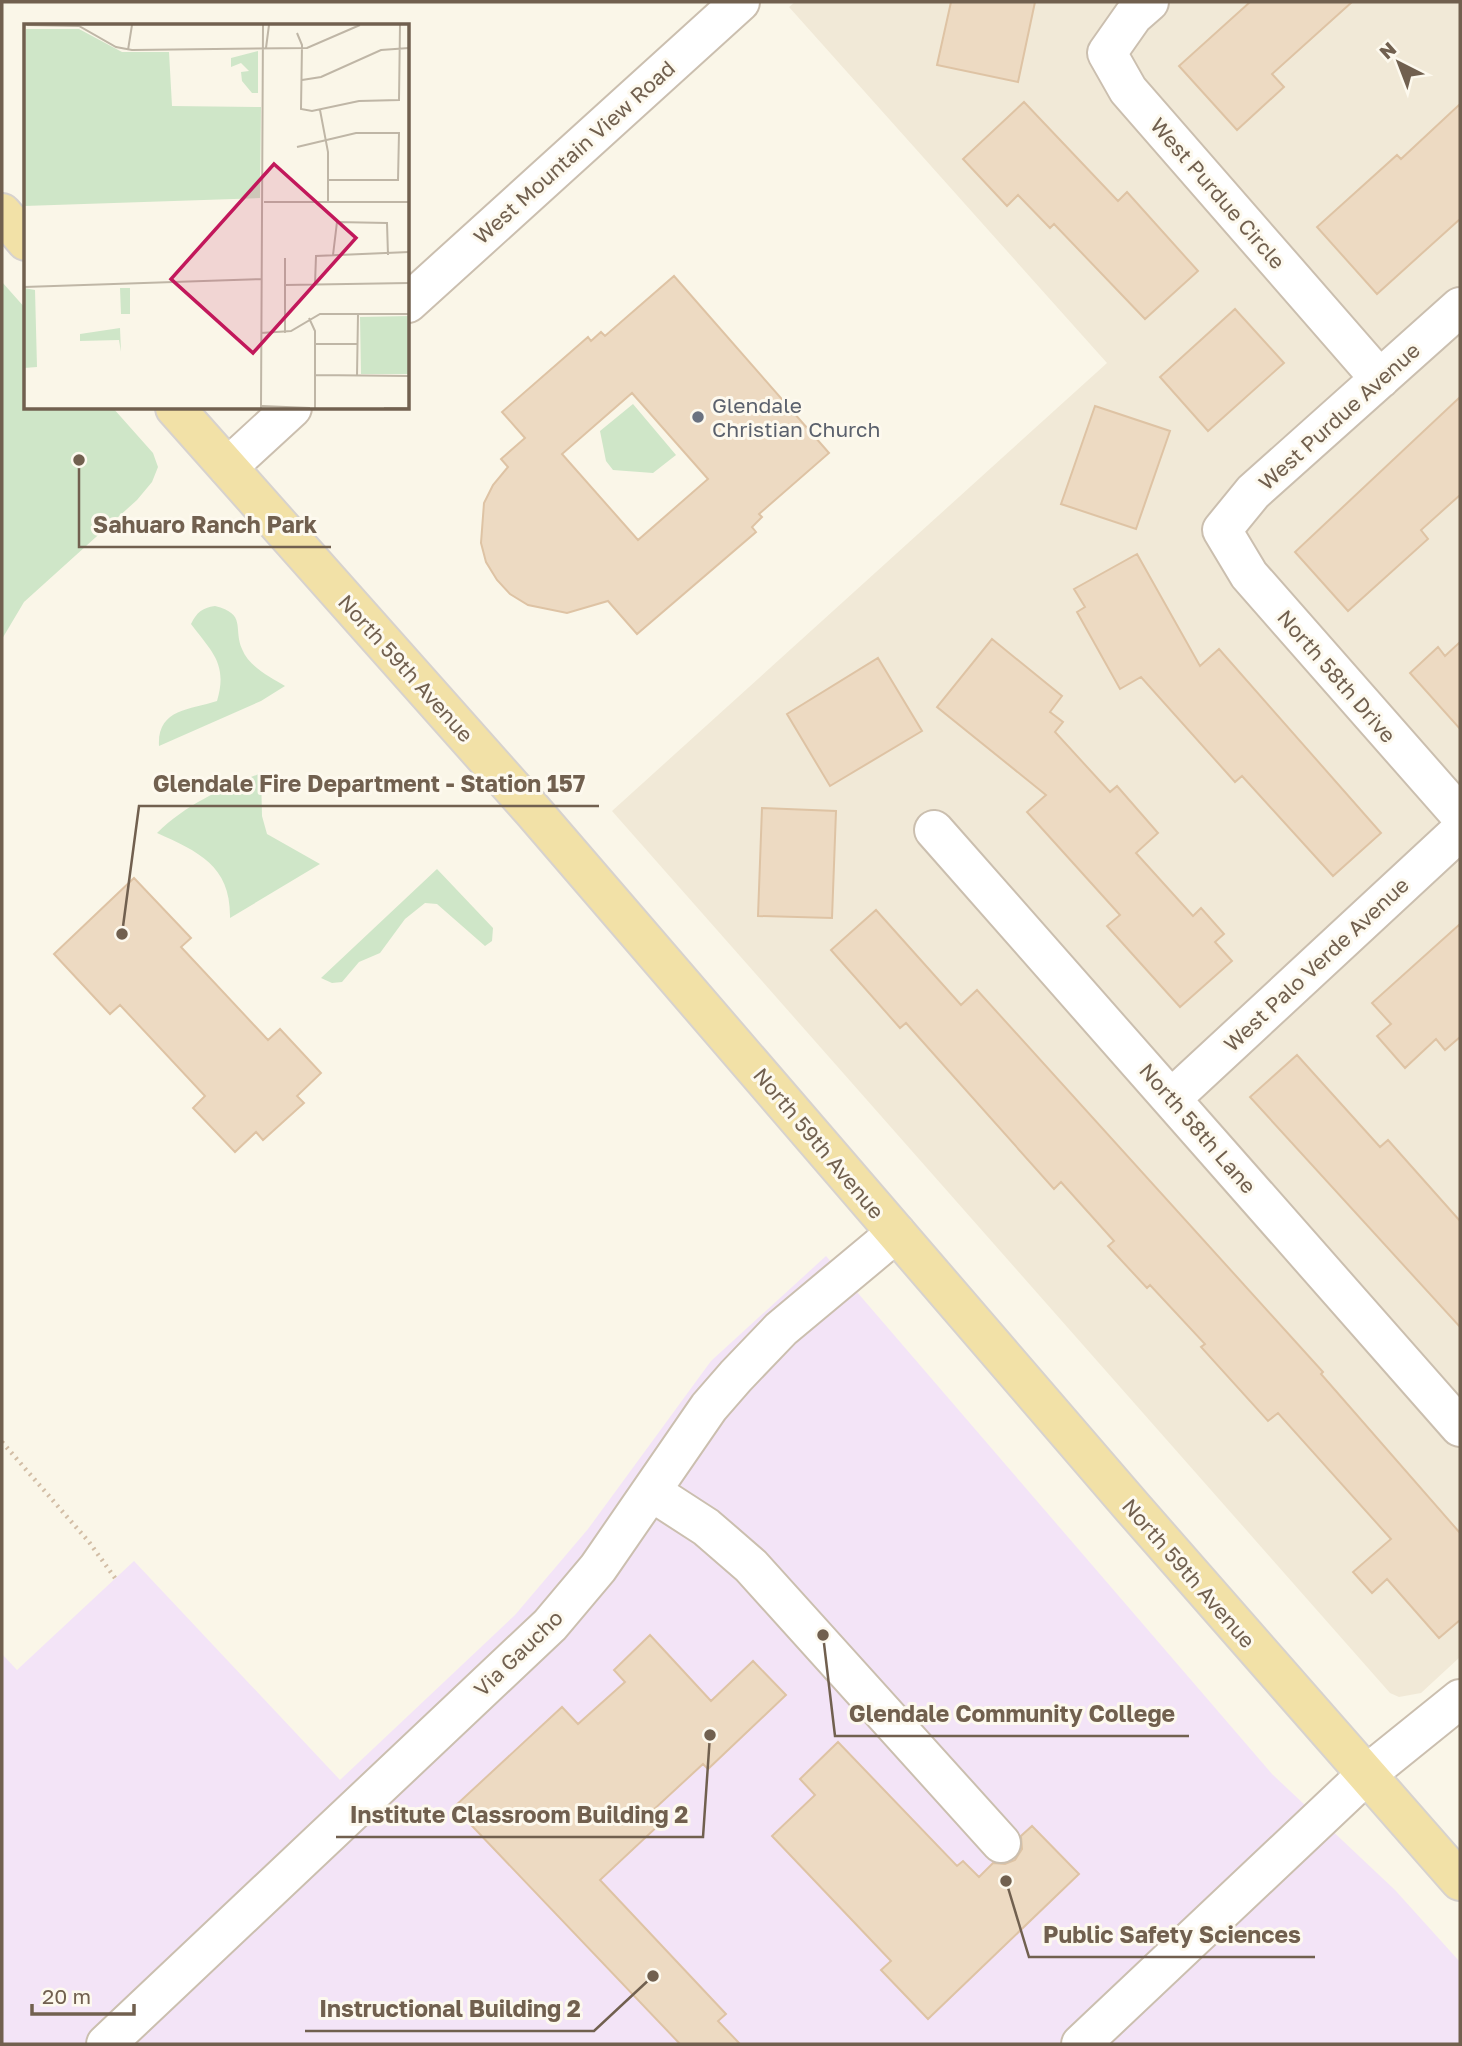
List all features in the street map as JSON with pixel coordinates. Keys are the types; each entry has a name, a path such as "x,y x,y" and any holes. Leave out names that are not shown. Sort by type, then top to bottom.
{"main road":[{"path":"2,213 24,239"},
{"name":"North 59th Avenue","path":"177,410 533,811 1460,1881"}],"street":[{"name":"West Mountain View Road","path":"410,301 740,2"},
{"name":"West Purdue Circle","path":"1149,2 1133,16 1107,53 1128,90 1380,379"},
{"name":"West Purdue Avenue","path":"1222,530 1253,492 1460,307"},
{"path":"228,467 290,410"},
{"name":"North 58th Drive","path":"1222,530 1249,576 1460,815"},
{"name":"North 58th Lane","path":"934,830 1460,1427"},
{"name":"West Palo Verde Avenue","path":"1172,1098 1460,831"},
{"name":"Via Gaucho","path":"106,2044 550,1625 598,1568 709,1407 736,1376 781,1329 896,1233"},
{"path":"652,1492 706,1527 751,1566 1001,1843"},
{"path":"1081,2044 1367,1774 1460,1699"}],"path":[{"path":"2,1442 89,1542 115,1578"}],"shaded area":[{"path":"795,2 1460,2 1460,1657 1421,1693 1399,1697 1390,1693 612,811 1107,363 789,7"},
{"path":"826,1256 1272,1774 1395,1890 1460,1962 1460,2044 2,2044 2,1654 17,1670 134,1561 340,1780 515,1615 588,1529 711,1361"}],"green space":[{"path":"2,282 24,307 24,410 115,410 153,453 158,467 152,482 137,500 24,602 2,639"},
{"path":"633,404 676,455 653,473 613,470 606,461 600,431"},
{"path":"215,606 225,609 235,618 242,649 250,661 260,671 285,686 261,701 159,746 163,725 169,718 186,709 217,701 221,677 216,659 191,624 200,611"},
{"path":"261,773 262,816 267,834 320,864 230,918 225,885 210,863 186,847 157,833 193,805"},
{"path":"437,869 493,928 492,941 485,946 437,904 425,903 405,919 380,953 359,962 342,982 332,983 321,978"}],"building":[{"path":"951,2 1035,2 1018,82 937,65"},
{"path":"1250,2 1352,2 1272,74 1284,87 1237,130 1179,66"},
{"path":"1024,102 1118,201 1127,192 1198,271 1145,319 1054,224 1050,228 1018,195 1007,206 963,159"},
{"path":"1460,104 1460,219 1377,294 1317,227 1397,155 1401,159"},
{"path":"674,276 829,453 759,514 762,517 752,527 756,532 637,634 608,601 567,613 528,605 510,594 497,580 486,562 481,543 484,503 493,485 508,467 501,459 525,438 502,412 588,337 591,341 601,332 605,336","holes":["632,393 708,479 638,540 562,454"]},
{"path":"1235,309 1284,363 1208,431 1160,377"},
{"path":"1460,397 1460,495 1421,530 1428,539 1348,611 1295,552"},
{"path":"1095,406 1170,431 1136,529 1061,504"},
{"path":"1137,554 1200,666 1219,649 1381,833 1333,876 1242,776 1235,782 1141,677 1120,689 1077,612 1085,607 1074,589"},
{"path":"992,639 1062,696 1050,712 1063,722 1055,732 1110,792 1117,786 1158,833 1136,853 1193,916 1201,908 1224,934 1215,942 1232,961 1180,1007 1107,926 1120,915 1027,812 1046,795 937,707"},
{"path":"1460,642 1460,729 1410,673 1438,647 1445,656"},
{"path":"878,658 922,731 830,786 787,714"},
{"path":"762,808 836,811 832,918 758,916"},
{"path":"134,878 191,938 181,947 268,1040 280,1029 321,1073 297,1096 304,1103 263,1140 256,1132 235,1152 193,1108 205,1096 120,1005 110,1014 54,954"},
{"path":"876,910 961,1005 977,990 1323,1372 1321,1374 1460,1533 1460,1620 1439,1638 1387,1579 1372,1593 1353,1572 1391,1539 1278,1413 1268,1421 1201,1347 1205,1344 1150,1285 1147,1288 1108,1246 1114,1241 1061,1182 1054,1189 906,1023 900,1028 831,950"},
{"path":"1460,924 1460,1037 1445,1050 1436,1039 1405,1068 1377,1036 1391,1024 1372,1003"},
{"path":"1297,1055 1380,1147 1388,1140 1460,1221 1460,1327 1250,1097"},
{"path":"650,1635 711,1701 753,1661 786,1695 708,1769 703,1764 651,1812 661,1823 600,1880 726,2014 718,2021 740,2044 680,2044 454,1807 562,1707 578,1724 625,1682 614,1670"},
{"path":"838,1742 957,1866 963,1861 979,1877 993,1863 1005,1864 1015,1860 1022,1849 1021,1836 1032,1826 1079,1874 928,2019 881,1970 891,1961 772,1836 815,1795 800,1779"}],"place":[{"name":"Glendale Christian Church","path":"698,417"},
{"name":"Sahuaro Ranch Park","path":"79,460"},
{"name":"Glendale Fire Department - Station 157","path":"122,934"},
{"name":"Glendale Community College","path":"823,1635"},
{"name":"Institute Classroom Building 2","path":"710,1735"},
{"name":"Public Safety Sciences","path":"1006,1881"},
{"name":"Instructional Building 2","path":"653,1976"}]}
